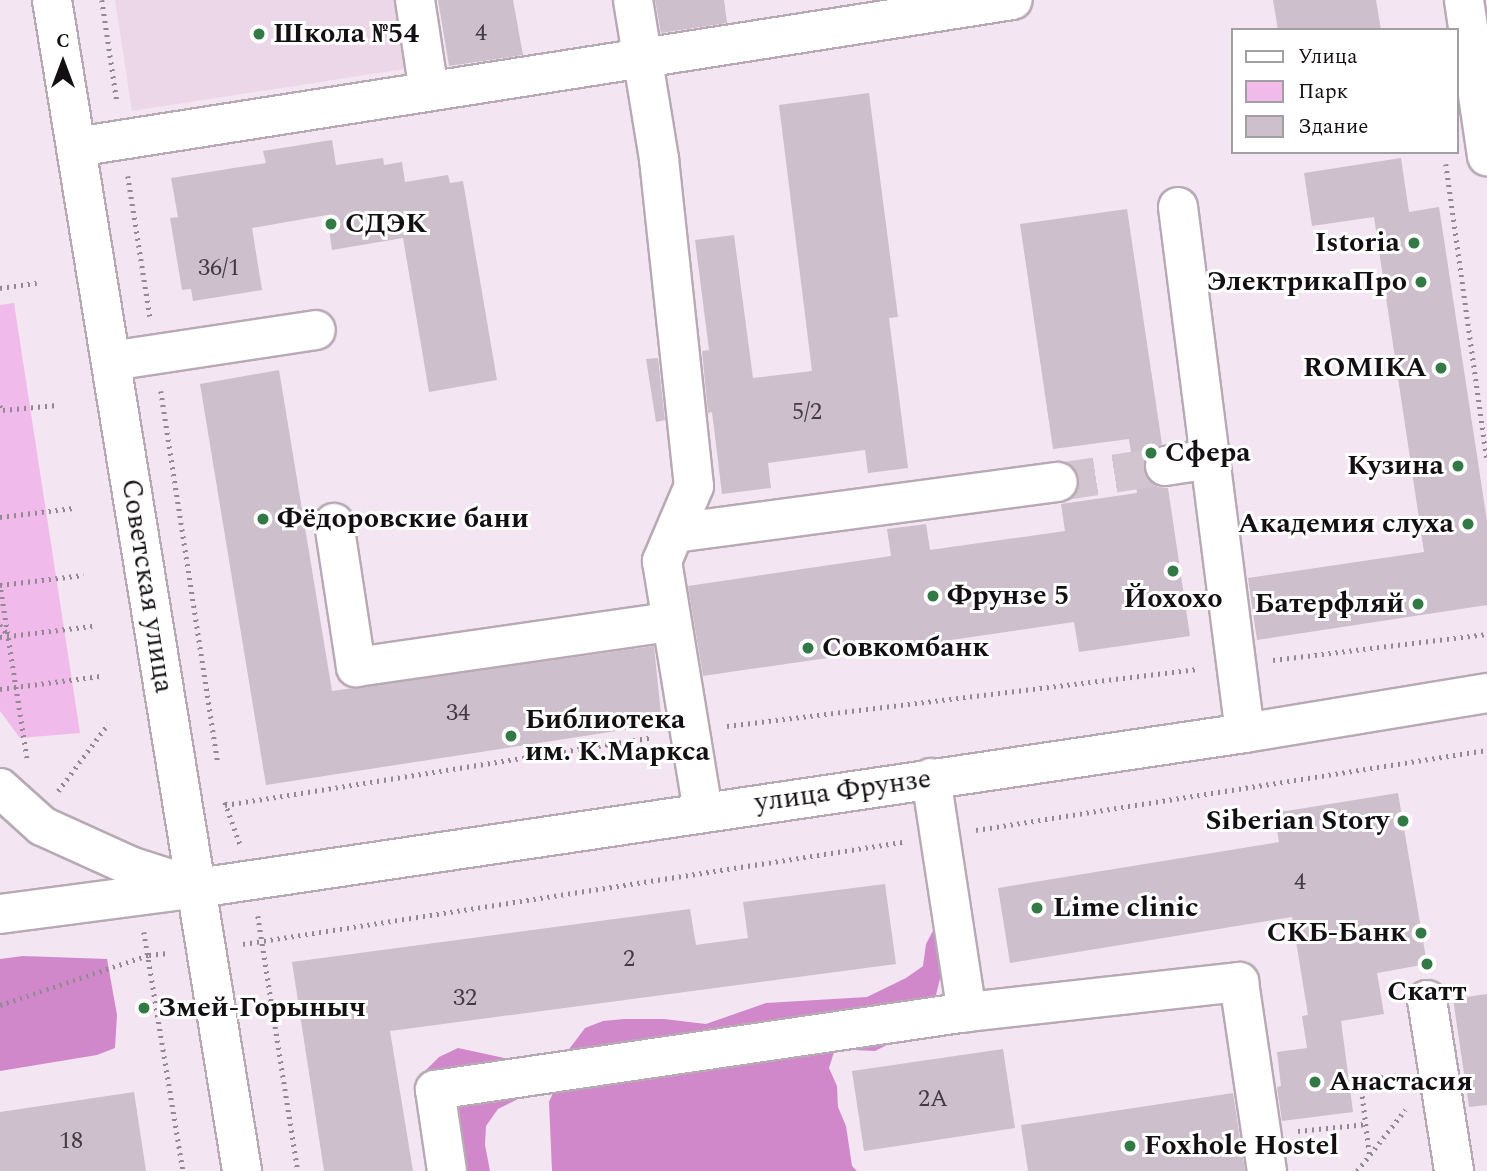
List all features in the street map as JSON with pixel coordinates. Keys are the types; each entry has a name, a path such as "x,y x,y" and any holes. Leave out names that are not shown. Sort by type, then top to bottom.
{"main road":[{"name":"Советская улица","path":"52,0 242,1171"},
{"path":"415,0 429,91"},
{"path":"633,0 659,159 694,486 662,561 687,731 703,812"},
{"path":"1464,0 1487,156"},
{"path":"76,147 990,1"},
{"path":"1178,206 1245,733"},
{"path":"111,361 316,330"},
{"path":"1165,466 1212,459"},
{"path":"675,533 1058,482"},
{"path":"334,523 356,667 670,622"},
{"name":"улица Фрунзе","path":"0,914 198,888 1245,733 1487,693"},
{"path":"931,778 967,1012"},
{"name":"улица Фрунзе","path":"0,788 42,826 130,866 198,888"},
{"path":"447,1171 435,1090 967,1012 1239,982 1264,1153"},
{"path":"1427,1000 1454,1171"}],"path":[{"path":"102,0 219,764"},
{"path":"1445,154 1487,461"},
{"path":"0,288 37,283"},
{"path":"1,410 57,405"},
{"path":"0,517 73,508"},
{"path":"27,761 0,584 83,575"},
{"path":"0,625 8,636"},
{"path":"0,637 92,626"},
{"path":"225,805 687,731 1487,634"},
{"path":"0,689 100,676"},
{"path":"54,797 107,724"},
{"path":"0,1005 149,955 262,942 1487,750"},
{"path":"223,792 230,819"},
{"path":"136,896 149,955 183,1171"},
{"path":"260,925 298,1171"},
{"path":"1370,1154 1360,1080 1438,1070"},
{"path":"1357,1171 1438,1070"},
{"path":"1264,1153 1367,1124"}],"shaded area":[{"name":"Школа №54","path":"115,0 394,0 404,69 132,111"},
{"path":"935,927 943,966 929,1024 875,1051 835,1049 829,1068 837,1086 838,1107 846,1126 852,1166 857,1171 552,1171 549,1102 557,1084 558,1064 585,1028 603,1021 624,1019 664,1019 706,1024 766,1003 867,997 906,978 923,966 926,944"},
{"path":"23,956 107,959 117,1015 115,1048 97,1055 0,1071 0,959"},
{"path":"458,1048 518,1061 523,1080 516,1100 498,1109 486,1126 485,1145 490,1171 431,1171 420,1091 425,1071 439,1057"}],"green space":[{"path":"14,303 80,733 20,738 0,711 0,305"}],"building":[{"path":"438,0 513,0 523,55 449,66"},
{"path":"655,0 724,0 727,23 661,33"},
{"path":"1273,0 1376,0 1381,28 1278,28"},
{"path":"869,93 898,317 889,318 908,468 868,473 865,450 768,463 771,488 722,494 712,412 708,413 702,351 709,350 695,240 734,235 753,378 812,371 779,105"},
{"path":"332,140 336,165 383,158 384,165 402,162 405,182 448,175 450,183 463,181 497,380 429,392 403,238 332,250 327,215 252,228 262,290 193,301 191,289 182,290 170,218 178,217 171,178 266,163 263,151"},
{"path":"1401,158 1409,212 1439,207 1487,521 1487,605 1257,640 1248,578 1424,552 1374,217 1312,226 1304,173"},
{"path":"1127,209 1162,444 1151,449 1145,457 1143,469 1148,480 1158,487 1168,488 1190,636 1079,652 1074,622 703,676 688,586 891,556 887,529 926,524 930,550 1065,531 1061,504 1137,493 1129,439 1053,449 1020,224"},
{"path":"658,358 665,420 656,422 646,359"},
{"path":"279,370 332,691 654,646 662,724 266,785 200,384"},
{"path":"1398,793 1427,964 1377,973 1384,1014 1341,1021 1353,1112 1282,1121 1277,1087 1281,1086 1277,1052 1307,1048 1302,1016 1308,1015 1292,917 1010,963 998,888 1279,842 1274,813"},
{"path":"885,884 896,964 390,1031 413,1171 324,1171 292,962 690,909 696,945 748,938 743,902"},
{"path":"1487,994 1487,1105 1469,1107 1453,999"},
{"path":"1003,1049 1015,1128 864,1151 852,1071"},
{"path":"134,1092 146,1171 0,1171 0,1112"},
{"path":"1233,1093 1245,1171 1028,1171 1021,1125"}],"tunnel":[{"path":"1058,482 1165,466"}],"place":[{"name":"Школа №54","path":"259,34"},
{"name":"СДЭК","path":"331,224"},
{"name":"Istoria","path":"1414,243"},
{"name":"ЭлектрикаПро","path":"1421,282"},
{"name":"ROMIKA","path":"1441,368"},
{"name":"Сфера","path":"1151,453"},
{"name":"Кузина","path":"1458,466"},
{"name":"Фёдоровские бани","path":"263,519"},
{"name":"Академия слуха","path":"1468,524"},
{"name":"Йохохо","path":"1173,571"},
{"name":"Фрунзе 5","path":"933,596"},
{"name":"Батерфляй","path":"1418,604"},
{"name":"Совкомбанк","path":"808,648"},
{"name":"Библиотека им. К.Маркса","path":"511,736"},
{"name":"Siberian Story","path":"1403,821"},
{"name":"Lime clinic","path":"1037,908"},
{"name":"СКБ-Банк","path":"1421,933"},
{"name":"Скатт","path":"1427,964"},
{"name":"Змей-Горыныч","path":"144,1008"},
{"name":"Анастасия","path":"1315,1082"},
{"name":"Foxhole Hostel","path":"1130,1146"}]}
